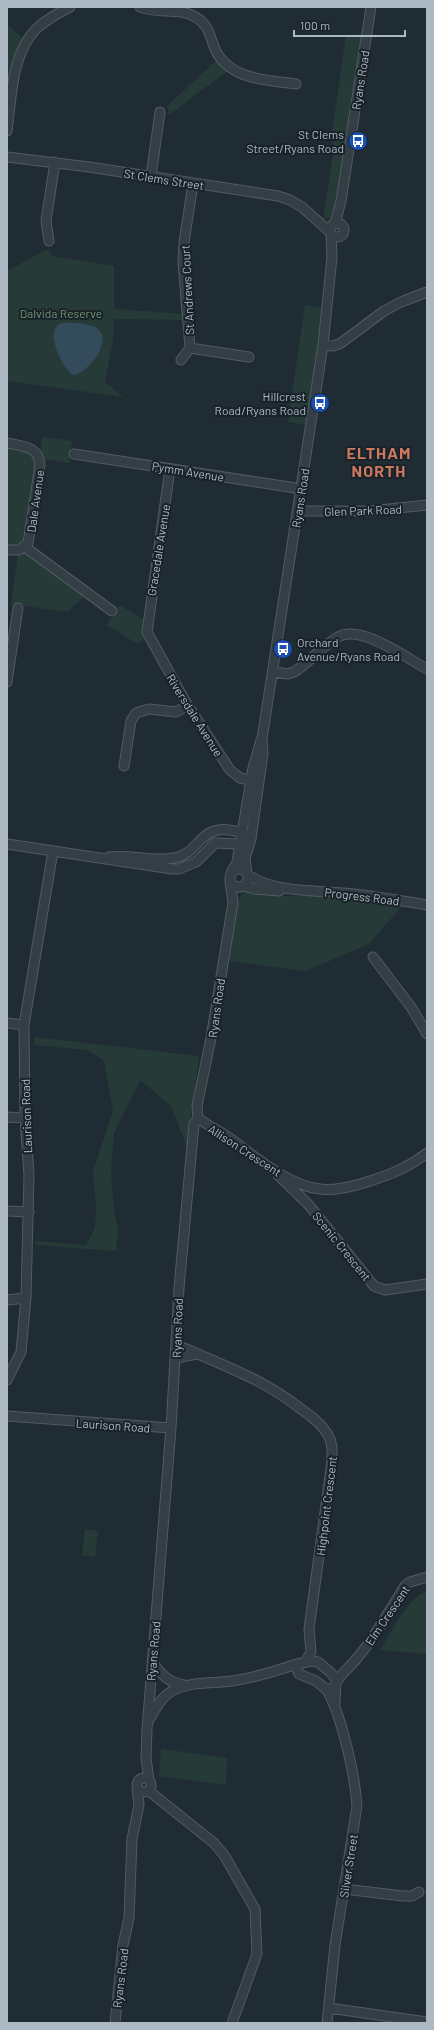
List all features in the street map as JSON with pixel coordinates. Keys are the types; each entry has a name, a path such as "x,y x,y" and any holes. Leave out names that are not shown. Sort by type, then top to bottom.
{"street":[{"path":"140,7 154,11 184,12 194,16 206,26 216,51 230,68 249,77 296,84"},
{"name":"Ryans Road","path":"150,1780 146,1758 152,1661 176,1358 178,1288 194,1124 198,1118 197,1106 212,1038 233,903 231,877 237,862 242,832 263,753 262,739 274,672 323,345 332,257 332,229 341,201 371,7"},
{"path":"7,131 16,67 22,50 37,28 64,8"},
{"path":"151,176 160,112"},
{"name":"St Clems Street","path":"7,157 55,162 151,176 284,198 296,203 332,229 339,224 343,231"},
{"path":"49,241 46,222 55,162"},
{"name":"St Andrews Court","path":"181,360 190,348 183,263 184,242 193,184"},
{"name":"Ryans Road","path":"332,257 343,231 341,201"},
{"path":"323,345 333,346 341,343 384,311 401,302 427,292"},
{"name":"St Andrews Court","path":"190,348 249,357"},
{"name":"Dale Avenue","path":"7,443 28,447 38,454 40,461 40,470 29,540 25,547"},
{"name":"Pymm Avenue","path":"74,454 302,489"},
{"name":"Gracedale Avenue","path":"147,632 170,469"},
{"name":"Glen Park Road","path":"298,511 370,511 427,505"},
{"path":"7,550 17,551 25,547 112,611"},
{"path":"7,682 18,608"},
{"name":"Riversdale Avenue","path":"147,632 152,644 188,705 232,772 240,778 255,781"},
{"path":"274,672 288,674 294,672 336,638 354,634 372,639 427,669"},
{"path":"124,766 131,721 136,712 149,709 176,712 188,705"},
{"name":"Ryans Road","path":"247,874 245,858 251,839 255,781"},
{"path":"7,844 103,858 117,862 164,869 179,869 200,859 215,843 240,844 251,839 242,832 225,829 213,830 203,836 187,853 174,858 119,856 103,858"},
{"name":"Laurison Road","path":"7,1380 21,1352 26,1298 29,1175 25,1118 24,1026 53,851"},
{"path":"238,869 247,874 247,882 242,886 236,886 231,877 238,869"},
{"name":"Progress Road","path":"247,874 260,883 296,890"},
{"name":"Ryans Road","path":"233,903 242,886"},
{"name":"Progress Road","path":"242,886 269,891 296,890 356,894 427,905"},
{"path":"373,957 411,1007 427,1034"},
{"path":"7,1024 24,1026"},
{"path":"7,1117 25,1118"},
{"name":"Allison Crescent","path":"198,1118 206,1125 218,1130 271,1169 313,1188 336,1189 393,1174 427,1153"},
{"name":"Scenic Crescent","path":"271,1169 308,1204 374,1286 385,1290 427,1284"},
{"path":"7,1211 29,1212"},
{"path":"7,1300 26,1298"},
{"name":"Highpoint Crescent","path":"176,1346 186,1347 196,1354 253,1377 270,1386 311,1416 329,1436 332,1461 309,1630 311,1652 306,1661"},
{"path":"176,1358 196,1354"},
{"name":"Laurison Road","path":"7,1416 171,1428"},
{"name":"Elm Crescent","path":"333,1687 342,1673 365,1648 405,1586 414,1580 427,1577"},
{"name":"Highpoint Crescent","path":"310,1638 322,1665 334,1676 333,1687"},
{"path":"152,1661 164,1678 174,1683 186,1686"},
{"path":"148,1721 164,1697 173,1690 186,1686 232,1681 298,1669 306,1661"},
{"name":"Elm Crescent","path":"306,1661 335,1669 353,1662"},
{"path":"298,1669 316,1681 333,1687"},
{"name":"Silver Street","path":"326,2023 329,2008 335,1945 357,1806 356,1785 336,1710 333,1687"},
{"name":"Ryans Road","path":"115,2023 124,1945 129,1918 132,1839 139,1800 138,1784 146,1758"},
{"path":"148,1791 151,1786 150,1780 145,1778 138,1784 140,1791 148,1791 214,1843 224,1855 255,1909 257,1954 232,2023"},
{"name":"Ryans Road","path":"137,1815 148,1791"},
{"path":"344,1888 403,1896 412,1896 420,1892"},
{"path":"329,2008 427,2022"}],"green space":[{"path":"7,24 23,39 15,55 10,80 7,79"},
{"path":"346,35 362,37 336,210 331,218 323,219 334,149 331,139"},
{"path":"218,59 229,70 169,115 167,106"},
{"name":"Dalvida Reserve","path":"46,250 50,251 52,256 114,266 114,309 184,314 185,320 114,319 113,340 105,382 123,397 7,381 7,271"},
{"path":"305,305 323,308 307,425 288,422"},
{"path":"42,437 72,441 69,463 43,459 40,452"},
{"path":"7,446 24,449 37,459 23,545 7,548"},
{"path":"18,554 28,554 86,595 67,612 11,604"},
{"path":"120,605 144,620 146,638 137,644 107,625"},
{"path":"248,891 269,896 338,896 403,905 369,944 306,971 229,961 234,911 237,902 242,895"},
{"path":"34,1037 199,1056 187,1147 171,1106 140,1080 114,1133 111,1172 114,1210 118,1230 116,1251 35,1245 35,1241 86,1245 95,1228 96,1208 93,1171 113,1111 104,1061 87,1050 34,1045"},
{"path":"85,1529 98,1531 95,1557 82,1555"},
{"path":"427,1591 427,1654 380,1650 406,1608 420,1595"},
{"path":"161,1749 227,1758 226,1785 159,1776"}],"water":[{"path":"61,323 75,323 97,328 102,335 103,342 97,356 86,369 74,375 65,367 61,360 55,345 54,331"}],"place":[{"name":"St Clems Street/Ryans Road","path":"358,141"},
{"name":"Hillcrest Road/Ryans Road","path":"320,403"},
{"name":"Orchard Avenue/Ryans Road","path":"283,649"}],"district":[{"name":"ELTHAM NORTH","path":"379,461"}]}
